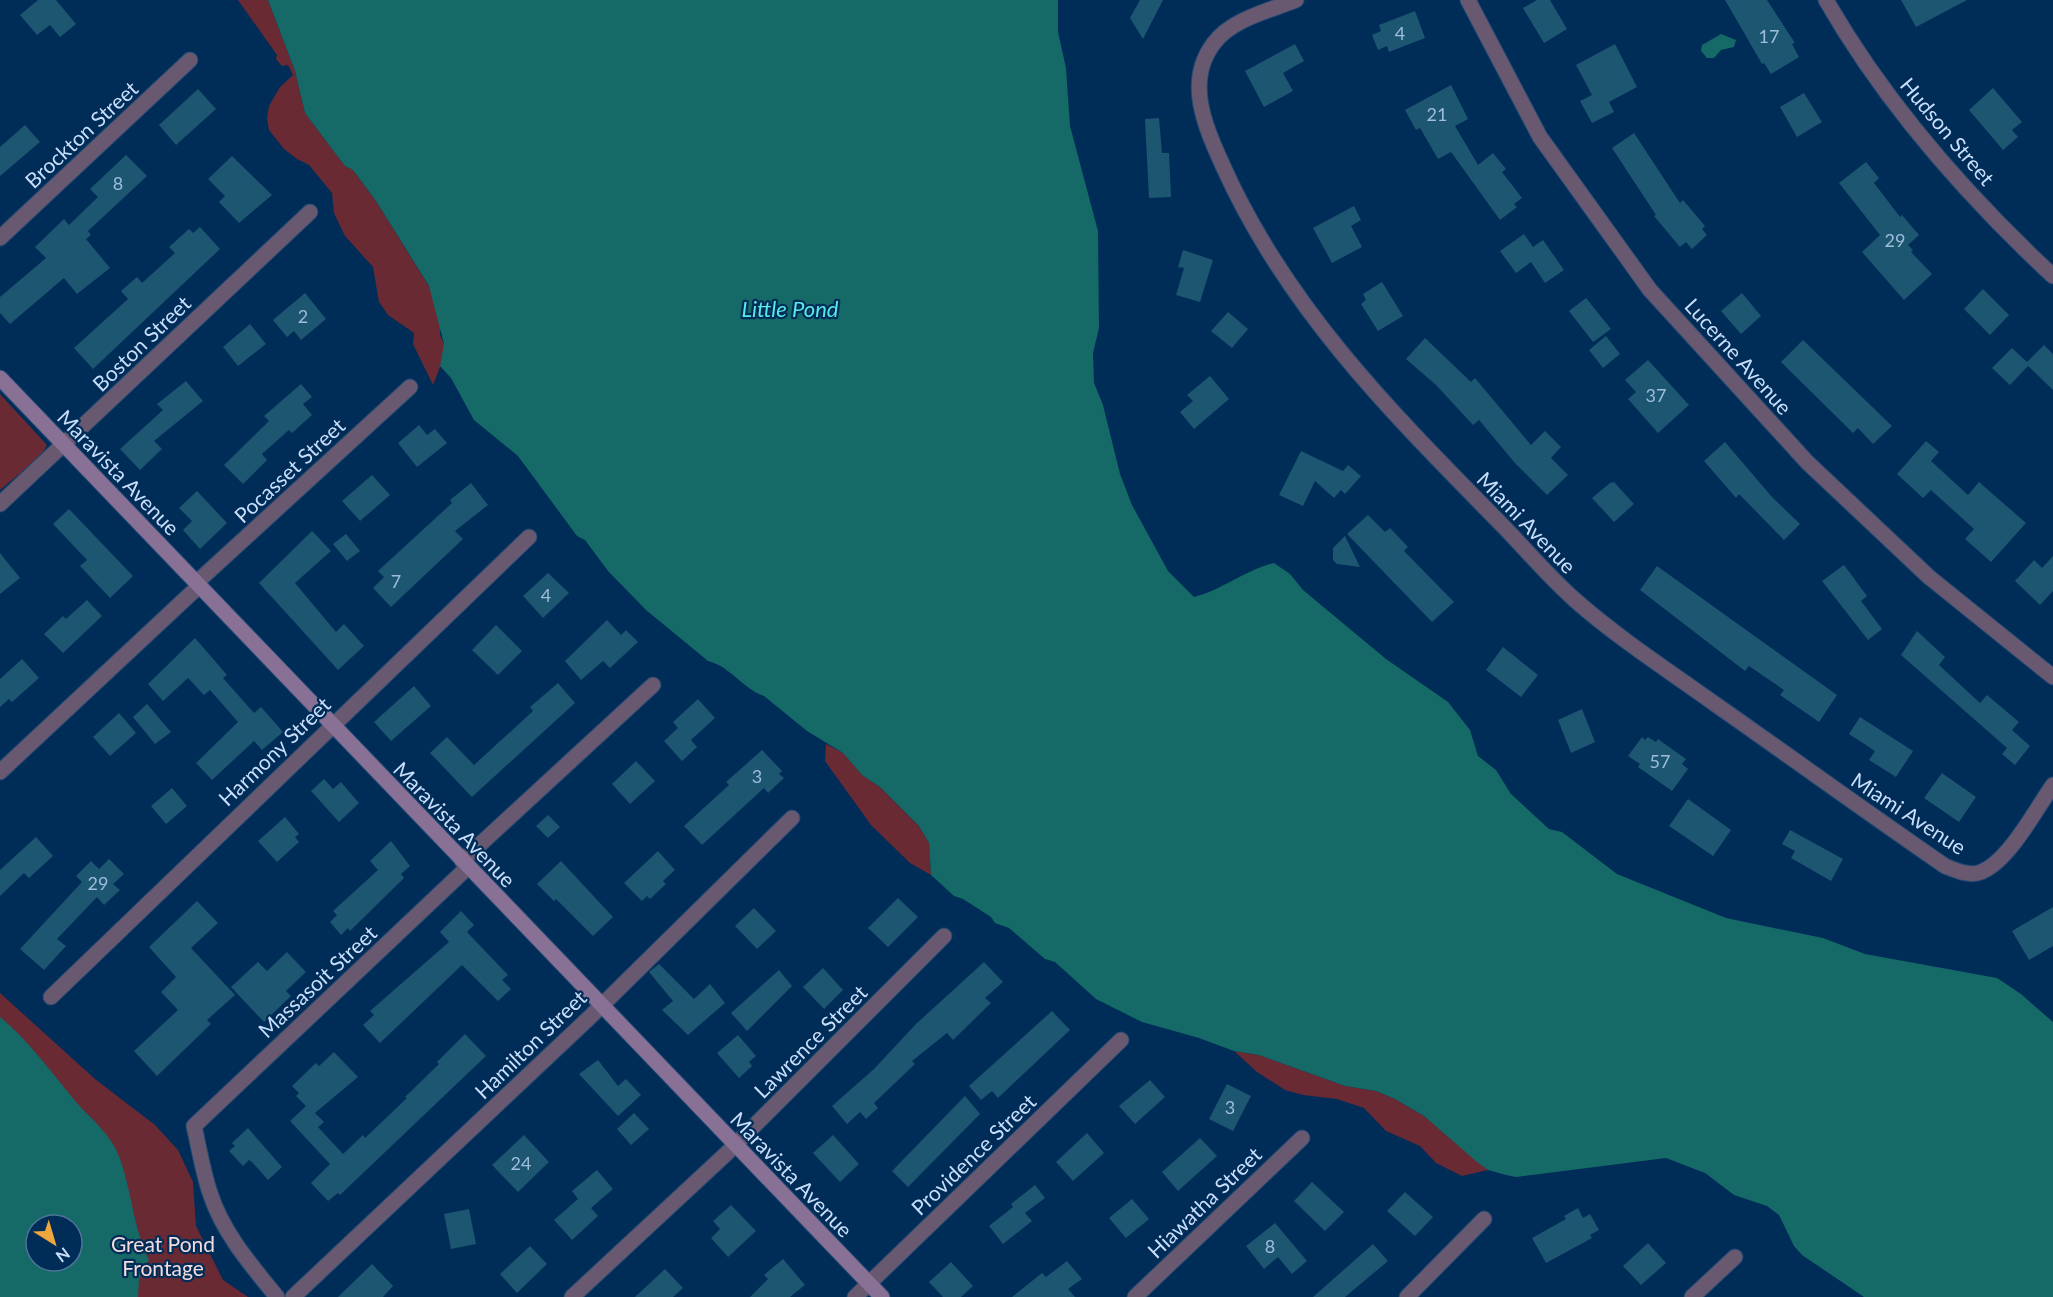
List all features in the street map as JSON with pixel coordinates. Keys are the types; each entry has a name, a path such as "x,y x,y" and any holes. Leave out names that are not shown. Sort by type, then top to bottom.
{"main road":[{"name":"Maravista Avenue","path":"0,378 882,1297"}],"street":[{"name":"Miami Avenue","path":"1296,0 1233,26 1214,43 1200,70 1199,85 1203,121 1237,196 1282,276 1343,357 1406,428 1574,600 1668,670 1945,866 1965,873 1980,873 2002,857 2053,785"},
{"name":"Lucerne Avenue","path":"1468,0 1540,138 1650,290 1807,462 1929,577 2053,677"},
{"name":"Hudson Street","path":"1827,0 1856,50 1912,126 2020,245 2053,276"},
{"name":"Brockton Street","path":"0,238 190,60"},
{"name":"Boston Street","path":"0,504 310,212"},
{"name":"Pocasset Street","path":"0,772 197,584 410,387"},
{"name":"Harmony Street","path":"51,997 529,537"},
{"name":"Massasoit Street","path":"277,1297 243,1256 219,1214 210,1193 194,1126 653,685"},
{"name":"Hamilton Street","path":"293,1297 600,1005 792,818"},
{"name":"Lawrence Street","path":"573,1297 735,1145 944,936"},
{"name":"Providence Street","path":"855,1297 1121,1041"},
{"name":"Hiawatha Street","path":"1135,1297 1302,1138"},
{"path":"1407,1297 1484,1219"},
{"path":"1692,1297 1735,1257"}],"green space":[{"path":"238,0 268,0 295,71 305,113 345,166 353,170 376,201 433,293 440,319 444,357 433,385 413,344 414,333 388,315 379,302 373,267 345,236 334,213 332,193 309,165 284,149 269,130 267,118 269,106 280,87 293,75 288,65 282,66 276,59 277,55"},
{"path":"0,394 47,445 41,456 0,490"},
{"path":"826,744 843,753 862,775 880,787 919,826 929,843 931,875 910,863 871,825 825,761"},
{"name":"Great Pond Frontage","path":"0,993 95,1079 155,1125 178,1150 193,1182 196,1226 223,1280 248,1297 124,1297 84,1219 84,1213 81,1213 0,1054"},
{"path":"1234,1051 1259,1055 1345,1086 1376,1091 1395,1099 1424,1116 1488,1170 1462,1176 1436,1163 1420,1146 1386,1131 1364,1108 1337,1099 1303,1095 1285,1090 1257,1072"}],"water":[{"name":"Little Pond","path":"268,0 1058,0 1058,32 1066,68 1070,126 1098,231 1099,328 1093,353 1094,383 1103,405 1120,474 1132,505 1168,571 1194,597 1274,563 1290,574 1303,590 1386,659 1448,702 1470,730 1478,756 1496,770 1511,794 1549,829 1562,832 1617,874 1726,918 1823,938 1865,954 1997,978 2021,994 2053,1022 2053,1297 1864,1297 1802,1255 1794,1246 1779,1215 1767,1206 1734,1195 1705,1173 1666,1158 1516,1177 1488,1170 1424,1116 1395,1099 1376,1091 1345,1086 1259,1055 1234,1051 1199,1038 1142,1022 1096,999 1055,962 1045,959 1009,928 995,923 991,917 963,899 954,896 931,875 929,843 919,826 880,787 862,775 843,753 807,731 764,696 756,693 723,668 708,661 646,610 608,571 585,540 577,536 518,456 474,420 451,378 440,366 444,344 429,286 376,201 353,170 345,166 305,113 295,71"},
{"path":"1721,34 1736,40 1734,47 1721,50 1714,58 1707,58 1701,51 1702,45"},
{"path":"0,1017 31,1047 76,1102 101,1128 116,1150 124,1172 139,1235 149,1260 139,1279 138,1297 0,1297"}],"building":[{"path":"38,0 56,0 76,24 60,37 50,25 37,35 20,15"},
{"path":"1140,0 1163,0 1143,39 1130,18"},
{"path":"1537,0 1550,0 1567,29 1544,43 1523,8"},
{"path":"1725,0 1767,0 1795,43 1792,44 1799,57 1771,74 1764,63 1762,64"},
{"path":"1901,0 1967,0 1916,27"},
{"path":"1415,11 1425,38 1389,52 1387,46 1378,50 1372,35 1381,31 1379,25"},
{"path":"1295,44 1304,61 1283,73 1293,91 1264,107 1245,71"},
{"path":"1615,44 1637,87 1609,102 1614,112 1592,123 1580,101 1592,95 1576,65"},
{"path":"1451,85 1468,119 1455,126 1478,165 1493,153 1506,169 1502,172 1522,198 1514,204 1517,207 1500,220 1451,152 1438,159 1420,128 1416,130 1405,110"},
{"path":"1993,88 2022,122 2012,130 2018,137 2003,150 1969,110"},
{"path":"198,89 216,109 176,145 159,125"},
{"path":"1804,93 1822,122 1797,137 1780,107"},
{"path":"1159,118 1162,153 1169,153 1171,197 1149,198 1145,119"},
{"path":"25,125 40,142 0,176 0,147"},
{"path":"1634,133 1680,203 1683,200 1705,226 1702,229 1707,235 1692,249 1686,242 1680,247 1654,216 1656,215 1612,148"},
{"path":"126,155 147,176 88,231 91,235 86,239 110,268 77,294 64,278 10,324 0,313 0,297 46,258 35,247 64,219 69,225 98,197 90,189"},
{"path":"232,156 272,195 239,223 219,202 225,196 208,179"},
{"path":"1866,162 1879,178 1874,183 1900,217 1902,215 1919,235 1908,245 1913,250 1911,252 1932,274 1904,300 1862,252 1880,235 1839,183"},
{"path":"1354,206 1361,220 1351,226 1362,247 1332,263 1313,228"},
{"path":"200,227 220,249 93,369 74,348 128,299 121,291 137,277 142,283 175,253 169,247 189,229 193,233"},
{"path":"1524,234 1533,247 1543,240 1564,270 1545,283 1531,262 1516,273 1500,251"},
{"path":"1183,250 1213,260 1200,302 1176,295 1184,268 1178,267"},
{"path":"1382,282 1403,316 1378,331 1361,304 1366,300 1363,294"},
{"path":"1983,289 2009,315 1990,335 1964,309"},
{"path":"305,293 326,319 301,340 294,331 287,337 273,320"},
{"path":"1742,293 1761,316 1741,334 1721,311"},
{"path":"1586,298 1611,329 1593,342 1569,311"},
{"path":"1228,312 1248,329 1232,348 1211,331"},
{"path":"250,324 266,344 238,366 223,347"},
{"path":"1606,336 1620,354 1603,368 1589,350"},
{"path":"1425,338 1471,382 1475,378 1531,445 1545,431 1561,447 1551,458 1568,475 1547,495 1514,462 1479,420 1473,425 1436,385 1406,359"},
{"path":"1803,340 1892,426 1873,444 1858,428 1853,433 1781,362"},
{"path":"2044,345 2053,354 2053,390 2028,366 2010,385 1992,368 2012,348 2027,362"},
{"path":"1648,360 1689,405 1658,433 1628,399 1636,392 1625,380"},
{"path":"1210,376 1229,399 1194,429 1180,412 1193,401 1187,395"},
{"path":"186,381 203,401 154,441 162,449 140,470 120,449 163,410 157,404"},
{"path":"301,384 312,397 303,404 312,415 292,433 289,430 262,454 267,460 243,484 224,465 269,421 264,416"},
{"path":"419,425 427,435 435,429 447,443 417,467 398,443"},
{"path":"1926,441 1939,452 1931,461 1968,495 1979,482 2026,523 1991,562 1965,539 1974,529 1931,490 1923,498 1897,474"},
{"path":"1725,442 1772,497 1800,524 1784,540 1739,494 1736,498 1704,461"},
{"path":"1301,451 1343,471 1348,465 1361,476 1345,494 1341,490 1334,498 1315,481 1303,506 1279,495"},
{"path":"372,475 390,495 360,521 342,501"},
{"path":"1614,482 1634,504 1614,522 1592,498"},
{"path":"471,483 488,505 455,531 463,539 391,607 373,588 384,577 378,571 452,503 450,500"},
{"path":"197,491 227,523 200,549 183,530 192,521 179,508"},
{"path":"69,509 133,576 110,598 80,566 87,560 53,524"},
{"path":"1368,515 1385,532 1390,528 1408,547 1404,551 1454,602 1432,622 1347,534"},
{"path":"312,531 331,551 295,583 336,632 344,624 364,646 338,670 259,583"},
{"path":"346,534 360,551 347,561 333,544"},
{"path":"1345,536 1360,567 1337,564 1333,560 1333,548"},
{"path":"0,553 20,578 0,594"},
{"path":"2053,556 2053,591 2040,605 2015,581 2034,560 2042,568"},
{"path":"1844,565 1867,596 1861,601 1882,629 1868,640 1822,581"},
{"path":"1657,566 1837,695 1819,722 1780,695 1784,690 1749,666 1745,671 1640,590"},
{"path":"548,573 569,593 543,618 523,596"},
{"path":"87,600 102,616 63,653 44,634 63,616 66,619"},
{"path":"607,620 621,635 626,630 638,642 610,668 603,661 581,680 565,661"},
{"path":"496,625 522,651 498,675 472,650"},
{"path":"1917,631 1945,657 1939,665 1980,703 1987,695 2019,722 2012,730 2030,746 2015,765 2002,754 2007,748 1901,655"},
{"path":"195,638 227,675 223,678 254,713 261,707 283,732 262,750 254,741 212,780 196,763 238,722 210,690 204,695 188,678 163,701 148,684"},
{"path":"1503,647 1538,675 1521,697 1486,670"},
{"path":"22,659 39,678 12,702 9,699 0,707 0,679"},
{"path":"558,683 575,703 472,797 430,753 447,737 474,765 533,711 530,707"},
{"path":"414,686 431,706 391,741 374,722"},
{"path":"698,699 715,718 691,740 697,747 682,761 664,741 678,728 673,722"},
{"path":"147,704 171,732 155,744 133,717"},
{"path":"1582,709 1595,742 1571,753 1558,720"},
{"path":"119,713 136,733 110,756 93,737"},
{"path":"1860,717 1913,751 1896,777 1869,760 1875,751 1849,734"},
{"path":"1642,737 1645,740 1648,737 1656,742 1658,739 1686,759 1682,764 1688,769 1672,791 1638,767 1640,764 1628,756"},
{"path":"762,750 782,771 779,774 784,778 768,793 764,788 702,845 684,826 729,785 726,782"},
{"path":"636,761 655,781 630,804 612,784"},
{"path":"1942,773 1976,797 1959,822 1924,798"},
{"path":"324,779 333,789 341,782 359,803 339,822 311,791"},
{"path":"172,788 187,806 166,824 151,806"},
{"path":"1688,799 1731,830 1713,856 1669,826"},
{"path":"548,815 560,827 548,838 536,826"},
{"path":"285,817 299,834 295,837 299,842 277,862 258,841"},
{"path":"1790,830 1843,859 1831,881 1791,858 1795,851 1782,844"},
{"path":"36,837 53,856 29,878 24,873 0,896 0,870"},
{"path":"391,841 410,866 401,874 404,878 350,931 348,928 341,935 330,922 337,915 333,911 378,870 370,861"},
{"path":"658,851 675,870 663,881 666,884 650,899 647,896 642,901 624,883"},
{"path":"109,859 124,874 113,884 120,890 104,905 97,897 57,939 66,946 44,970 20,949 82,882 76,876 91,861 99,869"},
{"path":"561,861 613,917 593,936 556,899 554,901 537,884"},
{"path":"898,898 918,917 888,947 868,928"},
{"path":"197,901 218,923 191,948 235,995 207,1020 211,1024 157,1076 134,1051 178,1010 161,992 176,977 149,947"},
{"path":"2053,907 2053,946 2029,960 2012,931"},
{"path":"754,908 776,931 757,949 735,926"},
{"path":"461,911 474,925 467,932 508,975 502,980 511,989 498,1001 462,965 380,1043 363,1025 374,1015 370,1011 449,942 440,932"},
{"path":"287,952 306,972 286,991 291,996 264,1022 231,987 258,962 267,971"},
{"path":"984,962 1003,982 985,998 991,1003 953,1040 947,1033 912,1061 915,1064 874,1103 878,1108 866,1119 860,1112 847,1124 832,1106 874,1069 916,1024"},
{"path":"659,964 694,999 710,984 725,1003 688,1035 662,1010 673,1001 649,972"},
{"path":"823,968 843,990 824,1009 803,987"},
{"path":"779,970 792,986 747,1031 731,1013"},
{"path":"1052,1011 1070,1030 998,1098 992,1091 981,1100 969,1086"},
{"path":"465,1034 486,1056 340,1195 338,1193 328,1201 311,1183 330,1164 290,1121 306,1106 296,1096 299,1093 292,1086 316,1063 319,1066 334,1052 358,1077 315,1113 324,1122 318,1127 343,1154 363,1135 365,1138 407,1098 405,1097 439,1064 437,1062"},
{"path":"738,1035 756,1056 749,1062 752,1066 739,1078 717,1053"},
{"path":"598,1060 618,1086 626,1079 641,1095 618,1116 579,1074"},
{"path":"1150,1080 1165,1097 1135,1124 1119,1106"},
{"path":"1227,1084 1251,1096 1233,1131 1209,1119"},
{"path":"965,1096 980,1114 908,1187 892,1171"},
{"path":"634,1113 649,1129 631,1145 617,1129"},
{"path":"248,1128 282,1167 268,1180 249,1160 243,1166 229,1151 235,1146 232,1143"},
{"path":"1087,1133 1104,1153 1073,1181 1056,1162"},
{"path":"524,1135 549,1162 518,1192 492,1165"},
{"path":"833,1135 859,1164 840,1182 813,1153"},
{"path":"1200,1138 1217,1156 1178,1191 1162,1172"},
{"path":"597,1170 613,1189 591,1208 598,1216 572,1240 554,1220 578,1199 572,1191"},
{"path":"1312,1182 1344,1212 1325,1231 1294,1201"},
{"path":"1035,1185 1045,1198 1025,1213 1032,1221 1003,1244 989,1226"},
{"path":"1405,1192 1433,1217 1415,1236 1387,1211"},
{"path":"1132,1199 1149,1219 1126,1238 1109,1218"},
{"path":"731,1205 756,1231 728,1257 711,1238 720,1229 713,1221"},
{"path":"1578,1208 1583,1218 1590,1214 1599,1230 1590,1235 1592,1238 1546,1263 1532,1238 1566,1219 1564,1216"},
{"path":"469,1209 476,1244 451,1249 444,1214"},
{"path":"1275,1223 1307,1261 1292,1274 1278,1257 1264,1269 1246,1246"},
{"path":"1648,1243 1666,1263 1641,1285 1623,1266"},
{"path":"1373,1244 1388,1261 1345,1297 1313,1297"},
{"path":"530,1246 547,1264 517,1293 500,1274"},
{"path":"783,1259 805,1285 790,1297 750,1297 768,1279 764,1275"},
{"path":"1067,1261 1082,1279 1068,1289 1075,1297 1012,1297 1042,1273 1046,1277"},
{"path":"951,1262 973,1286 961,1297 943,1297 929,1282"},
{"path":"372,1264 393,1286 383,1297 338,1297"},
{"path":"665,1269 683,1288 673,1297 635,1297"}]}
